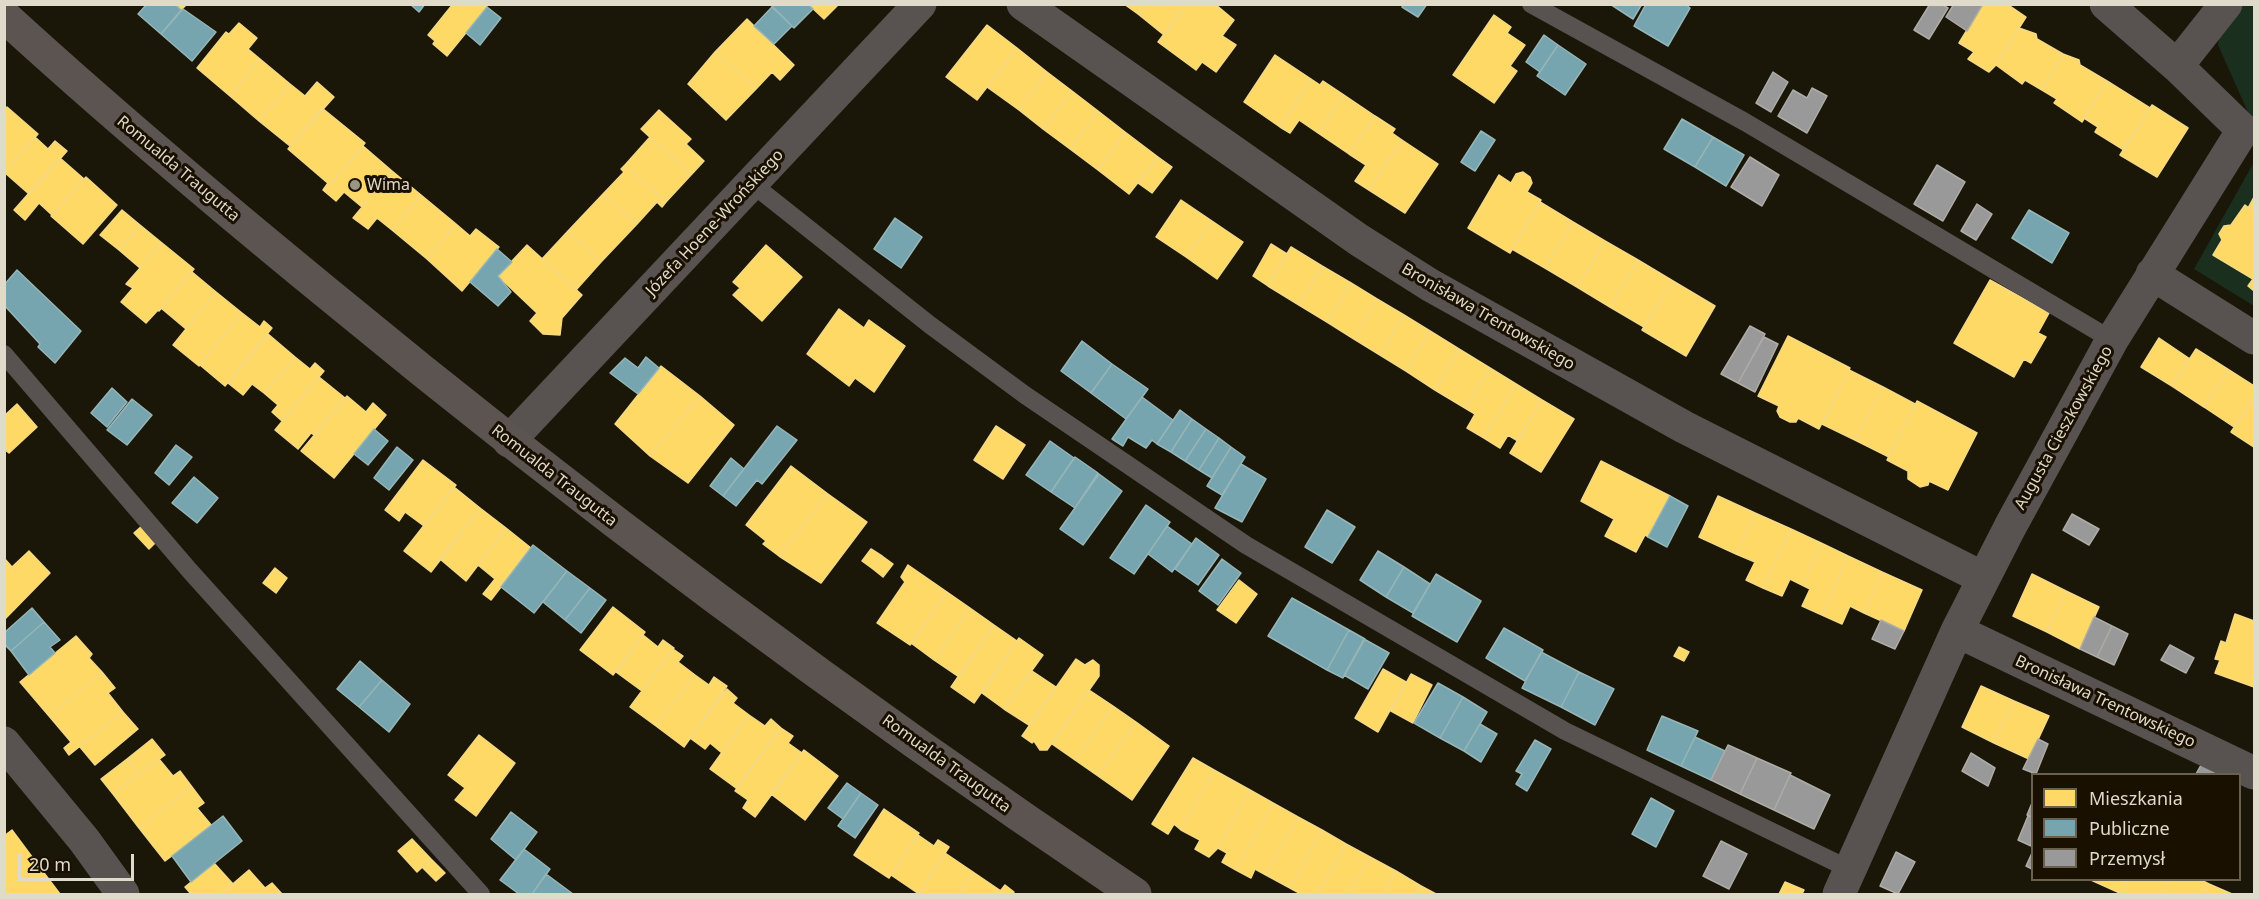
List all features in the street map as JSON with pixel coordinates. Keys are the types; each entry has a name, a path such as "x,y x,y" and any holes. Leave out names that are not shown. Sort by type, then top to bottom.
{"street":[{"name":"Józefa Hoene-Wrońskiego","path":"509,441 920,4"},
{"name":"Bronisława Trentowskiego","path":"1023,4 1359,240 1430,285 1684,427 1983,578"},
{"path":"2106,4 2177,66 2226,4"},
{"name":"Romualda Traugutta","path":"10,16 158,153 509,441 756,629 1010,810 1135,894"},
{"name":"Augusta Cieszkowskiego","path":"1844,882 1957,630 1983,578 2112,340 2243,130 2177,66"},
{"path":"2152,274 2254,338"},
{"name":"Bronisława Trentowskiego","path":"1957,630 2254,773"},
{"path":"4,743 84,840 123,894"}],"lane":[{"path":"1531,4 1745,122 2112,340"},
{"path":"751,183 930,325 1025,395 1246,545 1565,731 1844,882"},
{"path":"4,354 190,571 481,894"}],"green space":[{"path":"2243,5 2254,5 2254,143 2247,153 2251,119 2218,45 2219,35"},
{"path":"2254,162 2254,197 2248,208 2244,206 2231,225 2223,226 2219,234 2222,240 2213,255 2253,279 2248,286 2254,291 2254,306 2194,269"}],"building: Mieszkania":[{"path":"175,4 187,4 181,10"},
{"path":"453,4 484,4 487,7 447,56 433,44 435,41 428,35"},
{"path":"808,4 839,4 824,19"},
{"path":"1124,4 1145,4 1138,14"},
{"path":"1145,4 1187,4 1164,35 1138,14"},
{"path":"1187,4 1215,4 1234,20 1222,36 1236,45 1216,72 1202,62 1196,70 1158,42"},
{"path":"1983,4 2007,4 2026,17 1996,65 1989,72 1968,59 1974,52 1959,43"},
{"path":"1494,15 1511,27 1507,33 1525,45 1510,66 1517,71 1494,103 1453,75"},
{"path":"747,19 794,65 780,80 772,72 756,89 715,52"},
{"path":"239,23 257,38 248,49 260,59 230,96 197,68 226,32 229,34"},
{"path":"987,25 1017,48 977,100 946,77"},
{"path":"2019,28 2036,34 2037,39 2063,54 2042,90 2025,80 2022,84 1996,65"},
{"path":"1017,48 1047,72 1019,110 987,87"},
{"path":"715,52 756,89 726,120 688,84"},
{"path":"2063,54 2079,60 2080,65 2107,81 2082,122 2054,103 2057,99 2042,90"},
{"path":"1275,55 1311,79 1280,127 1244,102"},
{"path":"260,59 290,84 259,121 230,96"},
{"path":"1047,72 1072,91 1043,129 1019,110"},
{"path":"1311,79 1320,85 1323,81 1344,95 1318,133 1299,120 1290,133 1280,127"},
{"path":"2107,81 2150,108 2124,150 2095,132 2098,127 2084,118"},
{"path":"317,82 334,97 290,146 259,121 290,84 305,96"},
{"path":"1072,91 1098,111 1070,149 1043,129"},
{"path":"1344,95 1375,116 1349,154 1318,133"},
{"path":"2152,105 2188,128 2157,177 2120,155"},
{"path":"7,107 38,134 4,172 4,110"},
{"path":"322,108 365,143 330,185 288,149"},
{"path":"659,110 691,139 686,144 704,161 691,175 641,129"},
{"path":"1098,111 1125,132 1098,170 1070,149"},
{"path":"1375,116 1395,129 1392,133 1402,140 1369,190 1355,181 1366,165 1349,154"},
{"path":"1125,132 1158,157 1129,194 1098,170"},
{"path":"35,137 48,149 55,141 67,151 29,194 4,172"},
{"path":"650,137 691,175 666,202 625,165"},
{"path":"1402,140 1438,164 1405,213 1369,190"},
{"path":"363,146 392,171 362,207 344,192 336,201 323,190 328,183 330,185"},
{"path":"1158,157 1172,167 1152,193 1138,183"},
{"path":"60,158 84,179 52,215 39,203 25,220 14,210"},
{"path":"625,165 666,202 662,207 657,202 637,224 603,194 624,172 621,169"},
{"path":"392,171 421,195 392,230 377,218 368,229 353,218"},
{"path":"1523,172 1530,177 1532,183 1527,192 1541,200 1510,253 1468,228 1499,175 1511,183 1516,174"},
{"path":"86,177 117,205 83,244 51,216"},
{"path":"603,194 637,224 601,262 568,231"},
{"path":"421,195 456,224 427,259 392,230"},
{"path":"2254,197 2254,212 2248,208"},
{"path":"1181,200 1212,221 1186,257 1156,237"},
{"path":"1540,202 1573,222 1545,268 1512,249"},
{"path":"2245,205 2254,212 2254,291 2248,286 2253,279 2213,255 2222,240 2219,234 2224,226 2231,225"},
{"path":"122,210 140,225 119,250 100,235"},
{"path":"1212,221 1243,242 1217,279 1186,257"},
{"path":"1573,222 1605,241 1577,287 1545,268"},
{"path":"456,224 470,236 476,229 499,247 462,291 427,259"},
{"path":"140,225 162,243 140,268 119,250"},
{"path":"568,231 601,262 576,290 542,259"},
{"path":"1605,241 1638,260 1610,307 1577,287"},
{"path":"162,243 194,269 146,323 121,302 133,288 126,284"},
{"path":"1271,244 1287,254 1268,286 1253,276"},
{"path":"527,245 582,295 562,318 560,335 543,334 530,321 537,313 498,276"},
{"path":"766,245 802,277 762,321 733,295 740,288 733,282"},
{"path":"1291,247 1322,266 1299,305 1268,286"},
{"path":"1638,260 1673,281 1644,327 1610,307"},
{"path":"1322,266 1351,283 1327,322 1299,305"},
{"path":"192,272 216,292 186,329 161,308"},
{"path":"1990,280 2049,313 2038,333 2046,337 2031,363 2024,359 2014,377 1954,343"},
{"path":"1673,281 1715,306 1686,356 1642,330"},
{"path":"1351,283 1377,299 1354,339 1327,322"},
{"path":"216,292 242,313 199,366 173,345"},
{"path":"1377,299 1404,315 1380,355 1354,339"},
{"path":"839,309 864,328 869,320 905,346 874,392 855,378 849,386 807,354"},
{"path":"242,313 260,327 264,321 272,328 225,386 200,365"},
{"path":"1404,315 1430,331 1406,371 1380,355"},
{"path":"1430,331 1459,349 1435,390 1406,371"},
{"path":"268,334 295,357 264,393 252,384 243,395 228,383"},
{"path":"1788,336 1850,368 1819,429 1798,418 1796,422 1790,422 1780,417 1777,411 1779,406 1758,396"},
{"path":"2159,338 2190,359 2172,386 2141,367"},
{"path":"1459,349 1490,368 1465,408 1435,390"},
{"path":"2196,349 2229,370 2204,407 2172,386"},
{"path":"295,357 310,369 315,363 324,371 282,421 272,412 278,405 264,393"},
{"path":"661,366 700,396 650,456 615,424"},
{"path":"1490,368 1516,384 1484,438 1467,428 1475,414 1465,408"},
{"path":"1849,370 1883,387 1855,440 1822,424"},
{"path":"2229,370 2254,386 2254,398 2234,427 2204,407"},
{"path":"319,377 345,398 314,435 311,433 298,449 275,430"},
{"path":"1516,384 1542,400 1518,441 1508,435 1500,448 1484,438"},
{"path":"1883,387 1915,404 1889,457 1855,440"},
{"path":"347,396 366,412 373,403 386,415 334,478 301,451"},
{"path":"700,396 734,425 688,483 650,456"},
{"path":"2254,398 2254,447 2231,432"},
{"path":"1542,400 1574,419 1541,472 1510,453"},
{"path":"1917,401 1977,433 1948,490 1929,481 1928,485 1920,487 1908,479 1908,471 1887,460"},
{"path":"17,404 37,427 9,453 4,449 4,416"},
{"path":"996,426 1025,445 1003,479 974,460"},
{"path":"423,460 456,485 424,526 405,512 399,521 385,510"},
{"path":"1601,461 1670,496 1648,537 1645,535 1636,552 1605,536 1614,519 1581,501"},
{"path":"791,466 828,494 779,556 763,544 766,541 746,525"},
{"path":"454,487 480,508 431,572 404,551"},
{"path":"828,494 867,522 821,583 779,556"},
{"path":"1718,496 1755,513 1736,554 1699,537"},
{"path":"480,508 506,528 466,581 440,559"},
{"path":"1755,513 1791,529 1763,588 1746,580 1755,562 1736,554"},
{"path":"143,525 157,541 149,549 134,533"},
{"path":"506,528 531,548 491,600 483,594 495,579 478,565"},
{"path":"1791,529 1821,543 1802,585 1790,579 1782,596 1763,588"},
{"path":"1821,543 1848,556 1822,615 1802,606 1810,589 1802,585"},
{"path":"871,549 882,556 873,569 862,561"},
{"path":"29,551 50,573 4,620 4,558 12,567"},
{"path":"882,556 893,564 883,577 873,569"},
{"path":"1848,556 1882,572 1864,613 1850,606 1842,624 1822,615"},
{"path":"908,565 947,592 910,645 877,623 905,582 901,577"},
{"path":"275,568 287,578 276,593 263,583"},
{"path":"1882,572 1922,590 1904,631 1864,613"},
{"path":"2032,574 2066,591 2047,632 2013,616"},
{"path":"1239,580 1257,594 1236,623 1217,610"},
{"path":"2066,591 2099,607 2080,649 2047,632"},
{"path":"947,592 970,608 934,660 911,643"},
{"path":"613,607 645,632 613,675 580,650"},
{"path":"970,608 994,625 959,677 934,660"},
{"path":"2235,614 2254,621 2254,687 2215,673 2220,660 2215,659 2221,641 2226,643"},
{"path":"994,625 1017,641 974,703 951,687"},
{"path":"643,635 658,647 663,640 674,648 642,691 616,672"},
{"path":"76,636 92,654 89,658 102,672 49,716 20,682"},
{"path":"1019,638 1043,655 1004,709 982,693"},
{"path":"1679,647 1689,652 1684,661 1674,656"},
{"path":"673,649 683,656 678,662 695,675 656,726 630,707"},
{"path":"1076,659 1085,665 1093,660 1099,665 1099,676 1047,750 1040,750 1034,741 1032,743 1022,736"},
{"path":"1383,669 1406,682 1378,732 1355,718"},
{"path":"1032,671 1056,687 1029,725 1004,709"},
{"path":"102,672 115,688 108,693 123,712 69,755 64,748 71,742 49,716"},
{"path":"1411,674 1432,685 1413,723 1391,711"},
{"path":"695,675 709,685 714,677 727,686 684,747 656,726"},
{"path":"1981,686 2014,701 1994,743 1962,727"},
{"path":"727,689 737,698 733,703 749,715 722,753 710,743 705,749 690,738"},
{"path":"1089,690 1113,706 1075,760 1052,744"},
{"path":"2014,701 2049,716 2029,759 1994,743"},
{"path":"1113,706 1136,722 1098,776 1075,760"},
{"path":"123,712 138,729 95,765 80,747"},
{"path":"749,715 765,726 771,719 781,728 736,788 710,769"},
{"path":"1136,722 1169,746 1132,800 1098,776"},
{"path":"781,728 793,736 788,743 802,753 755,817 743,808 748,800 735,791"},
{"path":"479,735 515,763 476,816 455,800 465,788 448,775"},
{"path":"152,739 165,755 139,774 127,759"},
{"path":"804,750 838,776 805,820 771,794"},
{"path":"1193,758 1214,770 1181,830 1174,824 1168,834 1152,824"},
{"path":"127,759 139,774 113,794 101,779"},
{"path":"159,759 173,776 180,771 192,787 139,828 113,794"},
{"path":"1214,770 1250,790 1218,848 1209,857 1195,849 1200,840 1181,830"},
{"path":"192,787 204,803 197,808 212,826 165,861 139,828"},
{"path":"1250,790 1273,803 1236,870 1222,862 1227,853 1218,848"},
{"path":"1273,803 1298,817 1266,875 1255,869 1251,878 1236,870"},
{"path":"884,809 919,833 889,878 854,855"},
{"path":"1298,817 1322,830 1290,888 1266,875"},
{"path":"12,830 38,865 4,891 4,836"},
{"path":"1322,830 1346,844 1317,894 1301,894 1290,888"},
{"path":"918,835 934,846 938,840 949,847 919,894 891,875"},
{"path":"412,839 431,859 417,872 398,851"},
{"path":"1346,844 1370,857 1349,894 1317,894"},
{"path":"945,853 973,872 959,894 919,894"},
{"path":"1370,857 1396,871 1383,894 1349,894"},
{"path":"431,859 445,873 436,881 422,867"},
{"path":"214,863 233,884 221,894 191,894 185,887"},
{"path":"38,865 60,894 4,894 4,891"},
{"path":"249,870 265,888 272,883 282,894 221,894"},
{"path":"1396,871 1421,886 1416,894 1383,894"},
{"path":"973,872 1001,891 998,894 959,894"},
{"path":"2093,881 2128,881 2122,894"},
{"path":"2128,881 2168,881 2162,894 2121,894"},
{"path":"2168,881 2203,881 2209,884 2204,894 2162,894"},
{"path":"1785,882 1804,890 1802,894 1779,894"},
{"path":"2209,884 2232,894 2204,894"},
{"path":"1005,885 1014,892 1013,894 998,894"},
{"path":"1421,886 1436,894 1416,894"}],"building: Publiczne":[{"path":"147,4 175,4 181,10 161,34 138,14"},
{"path":"410,4 425,4 419,12"},
{"path":"770,4 808,4 813,9 794,28"},
{"path":"1403,4 1427,4 1418,17 1402,7"},
{"path":"1610,4 1642,4 1633,19"},
{"path":"1646,4 1685,4 1690,8 1668,46 1634,26"},
{"path":"487,7 501,18 480,45 466,33"},
{"path":"772,7 792,26 774,44 754,26"},
{"path":"183,9 216,32 192,61 161,34"},
{"path":"1544,35 1558,45 1540,72 1526,62"},
{"path":"1558,45 1586,64 1565,95 1537,76"},
{"path":"1682,119 1713,137 1695,167 1664,149"},
{"path":"1481,131 1495,140 1475,171 1461,162"},
{"path":"1713,137 1744,155 1726,186 1695,167"},
{"path":"2029,210 2069,233 2052,263 2012,238"},
{"path":"895,218 922,237 901,268 874,249"},
{"path":"497,249 512,262 498,276 511,292 498,306 470,282"},
{"path":"17,270 81,331 55,363 38,347 40,344 4,305 4,285"},
{"path":"1082,341 1112,364 1091,393 1061,371"},
{"path":"646,357 659,368 638,394 610,373 625,358 638,368"},
{"path":"1112,364 1148,389 1126,419 1091,393"},
{"path":"112,388 127,402 107,427 91,413"},
{"path":"1142,397 1173,420 1157,444 1152,440 1146,448 1128,437 1123,446 1112,439"},
{"path":"132,399 152,415 127,445 107,430"},
{"path":"1180,410 1192,419 1171,452 1157,444"},
{"path":"1192,419 1206,429 1185,461 1171,452"},
{"path":"777,426 797,440 762,484 757,480 736,506 723,496"},
{"path":"374,429 388,441 368,465 354,454"},
{"path":"1206,429 1219,438 1199,470 1185,461"},
{"path":"1219,438 1231,447 1212,478 1199,470"},
{"path":"1050,441 1074,458 1051,492 1026,475"},
{"path":"176,445 192,457 169,485 155,473"},
{"path":"397,447 413,460 389,490 374,478"},
{"path":"1231,447 1245,457 1222,495 1207,486"},
{"path":"1075,457 1098,473 1075,508 1051,492"},
{"path":"731,458 744,469 723,496 710,486"},
{"path":"1241,464 1266,479 1242,522 1215,508"},
{"path":"1099,474 1122,491 1083,545 1060,529"},
{"path":"194,477 218,498 197,523 172,503"},
{"path":"1670,496 1688,506 1667,547 1648,537"},
{"path":"1146,505 1170,522 1134,574 1110,558"},
{"path":"1327,510 1355,527 1332,563 1305,547"},
{"path":"1167,526 1192,544 1172,572 1148,554"},
{"path":"1196,538 1219,555 1198,585 1175,569"},
{"path":"533,545 567,571 534,613 501,587"},
{"path":"1378,551 1404,567 1386,597 1360,580"},
{"path":"1222,559 1241,573 1218,605 1199,591"},
{"path":"1404,567 1430,584 1413,613 1386,597"},
{"path":"567,571 590,588 565,620 543,602"},
{"path":"1436,574 1481,601 1457,642 1412,616"},
{"path":"590,588 606,600 581,633 565,620"},
{"path":"1292,598 1349,630 1327,670 1268,636"},
{"path":"32,608 44,622 11,651 4,644 4,633"},
{"path":"44,622 60,640 50,647 55,653 29,675 11,651"},
{"path":"1504,628 1543,650 1525,681 1486,658"},
{"path":"1349,630 1365,639 1343,678 1327,670"},
{"path":"1364,639 1389,653 1368,689 1344,675"},
{"path":"1541,652 1579,672 1561,707 1522,688"},
{"path":"360,661 382,680 359,707 337,689"},
{"path":"1579,672 1614,689 1595,725 1561,707"},
{"path":"382,680 410,704 389,732 359,707"},
{"path":"1438,683 1463,697 1440,738 1414,723"},
{"path":"1463,697 1487,712 1464,751 1440,738"},
{"path":"1662,716 1698,731 1681,766 1647,750"},
{"path":"1480,724 1497,734 1481,762 1464,751"},
{"path":"1695,737 1725,751 1711,780 1681,766"},
{"path":"1535,740 1551,749 1527,791 1516,784 1522,774 1516,771"},
{"path":"847,783 861,793 843,819 828,808"},
{"path":"861,793 878,805 855,838 838,826"},
{"path":"1651,798 1674,811 1656,847 1632,834"},
{"path":"511,812 537,832 516,860 491,839"},
{"path":"223,816 242,841 191,882 172,856"},
{"path":"524,849 550,869 532,894 519,894 500,880"},
{"path":"546,874 573,894 532,894"}],"building: Przemysł":[{"path":"1930,4 1941,4 1948,8 1929,39 1914,30"},
{"path":"1954,4 1983,4 1967,31 1946,17"},
{"path":"1773,72 1788,82 1771,112 1756,103"},
{"path":"1812,88 1827,96 1807,133 1778,116 1793,90 1807,98"},
{"path":"1750,157 1779,175 1762,206 1731,187"},
{"path":"1937,165 1965,182 1943,221 1914,204"},
{"path":"1977,204 1992,214 1976,240 1961,231"},
{"path":"1750,326 1765,334 1738,383 1721,374"},
{"path":"1764,337 1778,344 1755,392 1738,383"},
{"path":"2072,514 2099,529 2089,545 2063,530"},
{"path":"2094,617 2112,626 2097,657 2080,649"},
{"path":"1881,620 1904,631 1895,649 1872,639"},
{"path":"2112,626 2128,634 2114,665 2097,657"},
{"path":"2170,645 2194,658 2186,673 2161,660"},
{"path":"2038,739 2048,744 2036,773 2023,769"},
{"path":"1728,745 1757,758 1740,794 1711,780"},
{"path":"1971,753 1995,768 1988,786 1962,771"},
{"path":"1757,758 1791,773 1774,810 1740,794"},
{"path":"2201,765 2217,773 2197,773"},
{"path":"1790,775 1830,795 1814,829 1774,810"},
{"path":"2028,816 2031,817 2031,846 2018,840"},
{"path":"1721,841 1747,854 1729,889 1703,876"},
{"path":"1896,852 1915,862 1898,894 1880,886"},
{"path":"2031,855 2031,868 2026,866"}],"place":[{"name":"Wima","path":"355,185"}]}
